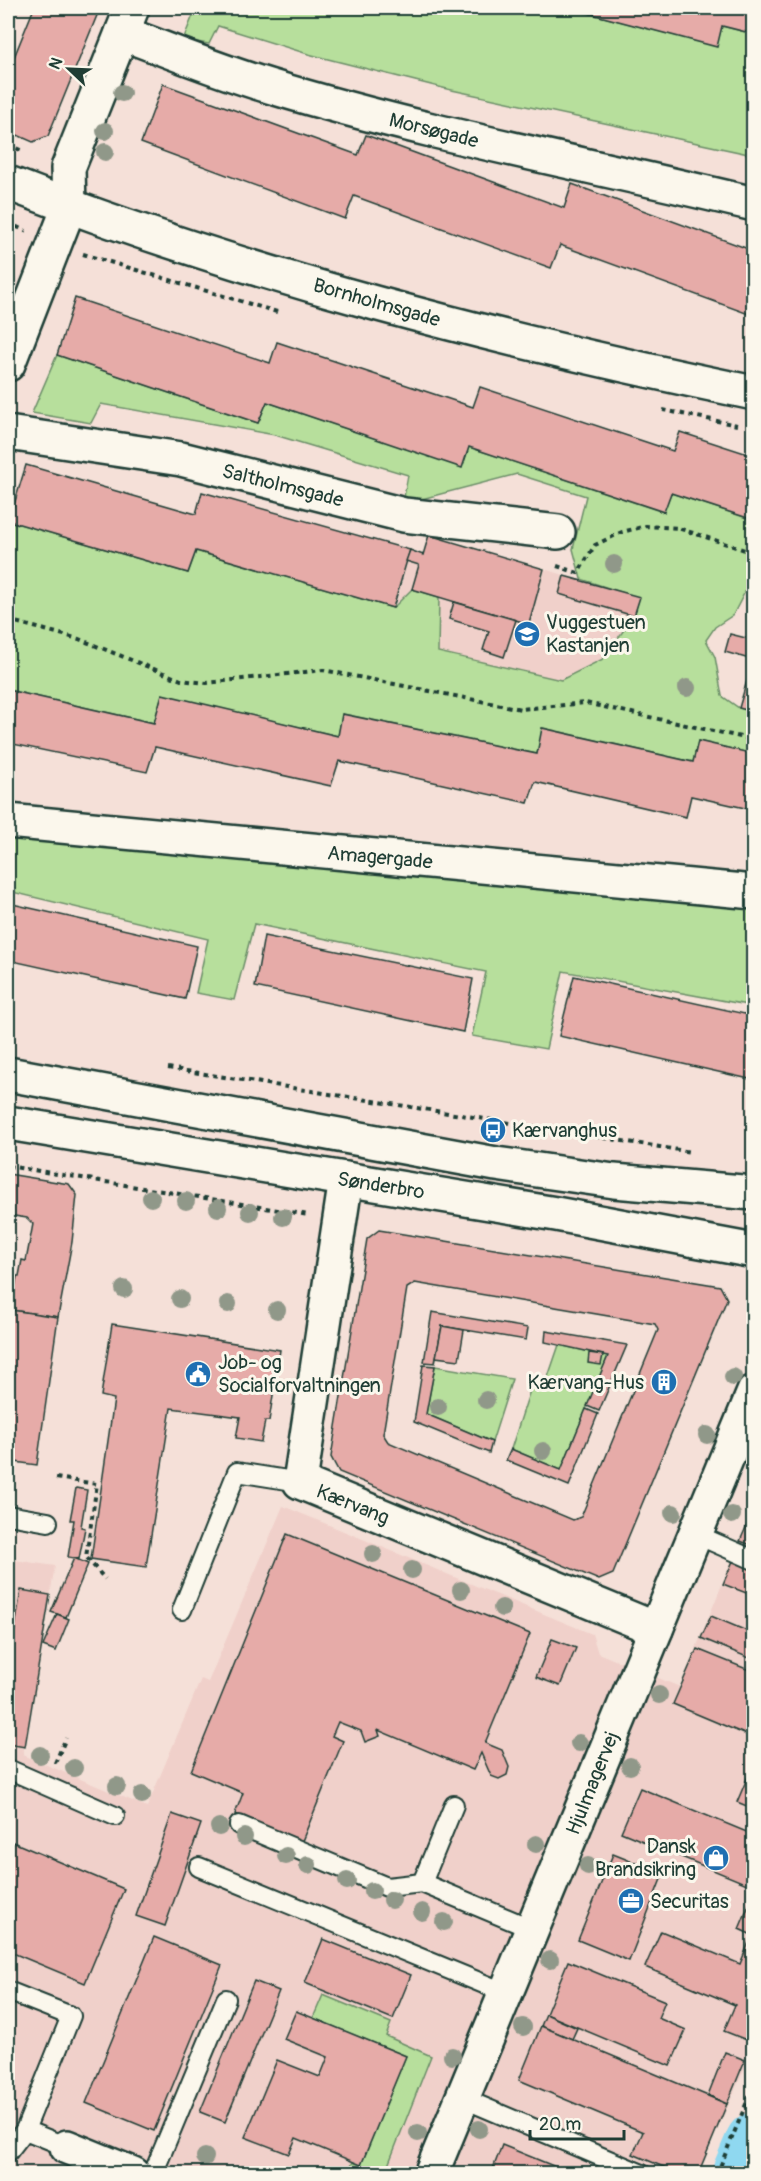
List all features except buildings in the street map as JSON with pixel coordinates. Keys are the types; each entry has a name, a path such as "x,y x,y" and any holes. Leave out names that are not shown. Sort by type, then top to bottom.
{"street":[{"name":"Morsøgade","path":"127,20 205,66 272,88 434,130 753,204"},
{"path":"8,364 69,207 68,168 127,20"},
{"name":"Bornholmsgade","path":"8,183 146,235 485,332 753,393"},
{"name":"Saltholmsgade","path":"8,433 181,459 404,515 550,531"},
{"name":"Amagergade","path":"8,821 753,892"},
{"name":"Sønderbro","path":"8,1074 517,1168 614,1181 753,1193"},
{"name":"Sønderbro","path":"8,1123 346,1179 753,1251"},
{"name":"Kærvang","path":"346,1179 300,1482 656,1629"},
{"name":"Hjulmagervej","path":"431,2174 753,1392"},
{"path":"67,2147 133,2174"}],"lane":[{"path":"182,1610 237,1472 300,1482"},
{"path":"8,1515 48,1522"},
{"path":"695,1534 753,1560"},
{"path":"8,1769 115,1816"},
{"path":"422,1883 454,1805"},
{"path":"239,1825 387,1887 422,1883 532,1929"},
{"path":"199,1867 506,1993"},
{"path":"8,1991 71,2016 25,2130 8,2152"},
{"path":"153,2174 226,1999"},
{"path":"462,2098 642,2174"},
{"path":"25,2130 67,2147"}],"path":[{"path":"8,145 31,154"},
{"path":"550,531 538,559 578,573 595,545 622,532 646,526 678,528 753,553"},
{"path":"8,620 79,639 181,680 207,683 323,670 521,709 586,703 753,740"},
{"path":"160,1066 699,1154"},
{"path":"8,1166 317,1216"},
{"path":"56,1478 97,1484 86,1557 105,1580"},
{"path":"717,2174 753,2085"}],"shaded area":[{"name":"Vuggestuen Kastanjen","path":"429,535 672,607 650,695 382,659 410,550 423,555"},
{"path":"283,1506 592,1634 598,1653 680,1687 753,1509 753,2050 698,2173 8,2173 8,1559 55,1566 23,1755 147,1807 201,1679 208,1682"}],"green space":[{"path":"196,8 569,8 716,46 722,26 753,34 753,155 447,89 308,54 218,26 209,44 183,40"},
{"path":"57,355 258,423 267,402 462,467 469,447 663,512 671,493 753,520 753,584 749,584 733,615 715,627 706,640 715,657 722,696 739,708 753,712 753,754 698,741 693,762 543,728 537,754 343,714 338,736 162,695 154,723 8,690 9,521 188,573 196,551 393,608 412,589 439,597 438,652 561,680 603,659 634,616 639,598 581,579 573,549 586,496 517,474 414,501 404,497 408,475 275,435 101,404 91,423 32,413"},
{"path":"8,834 753,908 753,1006 563,971 546,1049 472,1036 486,972 254,924 234,1000 196,993 208,939 8,891"},
{"path":"559,1345 608,1356 561,1470 511,1449 534,1378 547,1380"},
{"path":"435,1366 512,1379 492,1442 426,1414"},
{"path":"323,1995 391,2023 386,2036 431,2056 385,2173 347,2173 353,2162 361,2165 406,2056 313,2018"}],"waterway":[{"path":"740,2174 754,2141"}],"place":[{"name":"Vuggestuen Kastanjen","path":"527,634"},
{"name":"Kærvanghus","path":"493,1130"},
{"name":"Job- og Socialforvaltningen","path":"198,1374"},
{"name":"Kærvang-Hus","path":"664,1382"},
{"name":"Dansk Brandsikring","path":"716,1858"},
{"name":"Securitas","path":"631,1901"}]}
